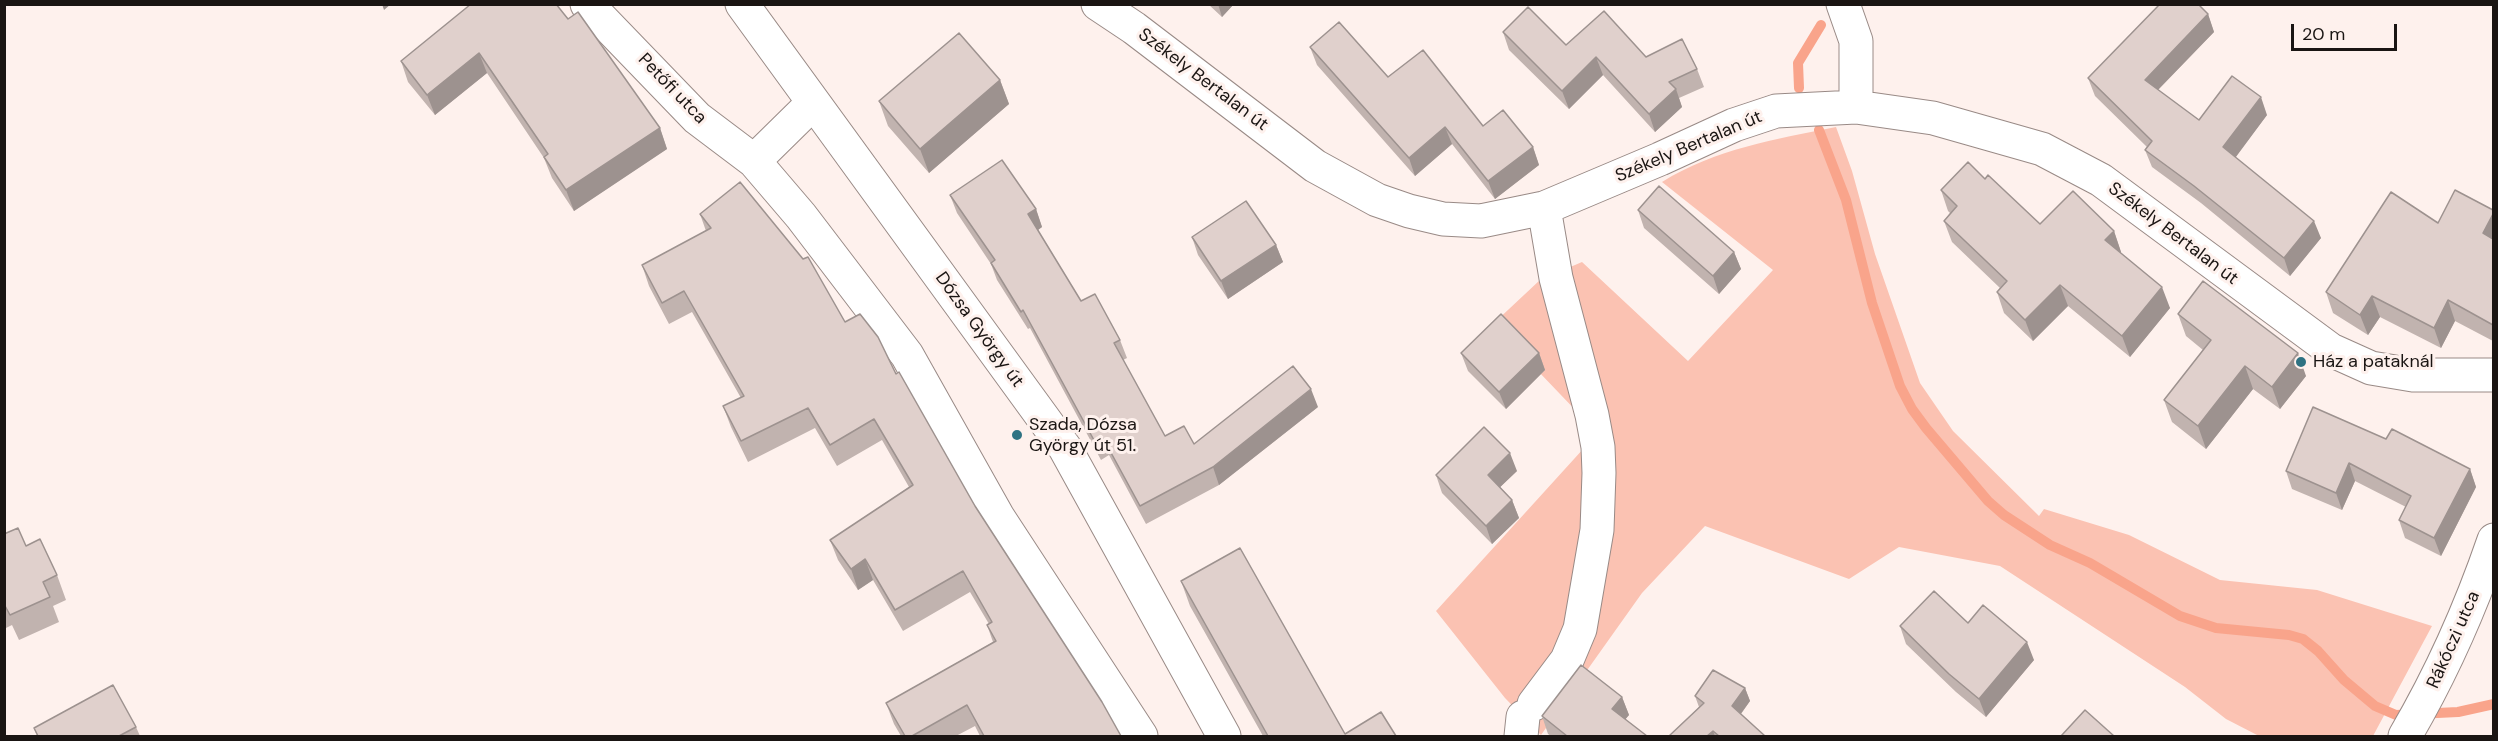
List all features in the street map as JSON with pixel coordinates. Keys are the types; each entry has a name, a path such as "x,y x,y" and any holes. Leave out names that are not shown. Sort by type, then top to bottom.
{"street":[{"name":"Petőfi utca","path":"587,4 697,118 754,161"},
{"name":"Dózsa György út","path":"742,4 1065,448 1224,736"},
{"name":"Székely Bertalan út","path":"1098,4 1134,28 1315,166 1377,200 1409,211 1443,219 1481,221 1544,208 1660,159 1734,124 1776,111 1856,107 1933,118 2042,149 2101,180 2331,350 2371,368 2413,375 2493,375"},
{"path":"1843,4 1856,41 1856,107"},
{"path":"813,103 754,161 801,216 907,355 998,517 1141,736"},
{"path":"1526,719 1567,660 1580,629 1597,530 1598,447 1592,415 1556,278 1544,208"},
{"name":"Rákóczi utca","path":"2405,736 2435,685 2474,599 2493,540"}],"shaded area":[{"path":"1836,127 1852,171 1875,254 1920,383 1953,431 2039,516 2044,509 2129,535 2220,580 2317,590 2432,626 2373,736 2259,736 2226,719 2185,687 2000,566 1899,547 1849,579 1705,526 1642,593 1541,735 1505,698 1436,611 1584,448 1582,417 1493,324 1540,280 1582,262 1688,361 1773,270 1662,182 1703,161 1725,153"}],"building":[{"path":"471,4 556,4 568,19 578,12 660,128 566,190 544,157 548,154 479,53 427,95 401,61"},
{"path":"2160,4 2198,4 2208,14 2145,80 2199,120 2232,76 2261,97 2223,147 2314,221 2284,258 2145,150 2152,141 2088,78"},
{"path":"1528,7 1566,45 1604,11 1646,57 1682,39 1697,69 1669,82 1676,89 1649,114 1596,57 1562,91 1503,32"},
{"path":"1339,22 1388,77 1423,50 1483,126 1503,110 1533,147 1488,181 1445,127 1409,158 1310,47"},
{"path":"959,33 1000,80 920,149 879,101"},
{"path":"1002,160 1036,209 1028,214 1081,301 1095,294 1120,340 1114,343 1165,436 1184,426 1194,444 1293,366 1311,389 1213,467 1140,506 1103,438 1095,442 1023,310 1021,312 991,263 995,260 950,195"},
{"path":"1968,162 1985,179 1988,175 2040,224 2073,191 2114,231 2105,240 2162,287 2122,336 2060,285 2025,320 1997,292 2007,281 1944,221 1957,206 1941,190"},
{"path":"740,182 803,259 808,257 845,322 860,314 878,337 896,374 899,372 975,506 1102,702 1121,736 984,736 967,705 912,736 905,736 886,703 996,641 987,625 992,622 963,571 895,610 865,559 851,569 830,540 913,485 874,419 830,445 808,408 741,441 723,406 744,396 684,291 662,303 642,265 711,228 700,214"},
{"path":"1659,186 1734,252 1713,276 1638,210"},
{"path":"2455,190 2493,210 2483,233 2493,239 2493,325 2448,300 2434,328 2372,296 2360,315 2326,292 2391,192 2438,223"},
{"path":"1246,201 1276,245 1221,281 1192,237"},
{"path":"2203,281 2298,353 2272,387 2245,366 2198,426 2164,400 2211,340 2178,314"},
{"path":"1501,314 1539,353 1499,392 1461,353"},
{"path":"2313,407 2386,439 2392,429 2470,469 2434,538 2399,520 2411,496 2349,463 2336,493 2286,471"},
{"path":"1484,427 1510,453 1488,475 1512,500 1486,526 1436,475"},
{"path":"18,528 26,546 40,539 57,575 43,582 50,597 10,615 4,604 4,534"},
{"path":"1240,548 1345,734 1381,712 1396,736 1268,736 1181,581"},
{"path":"1934,591 1968,623 1983,605 2027,642 1979,699 1949,674 1900,626"},
{"path":"1581,665 1622,697 1612,709 1647,736 1567,736 1542,716"},
{"path":"1713,670 1745,688 1732,706 1765,736 1719,736 1713,731 1707,736 1669,736 1704,703 1695,696"},
{"path":"113,685 136,727 119,736 38,736 34,728"},
{"path":"2085,710 2114,736 2061,736"}],"waterway":[{"path":"1799,88 1798,63 1821,25"},
{"path":"1819,130 1846,200 1872,303 1900,386 1912,409 1926,428 1988,501 2004,515 2050,545 2090,563 2180,616 2216,628 2289,635 2303,639 2318,651 2344,680 2375,706 2396,715 2458,712 2494,704"}],"place":[{"name":"Ház a pataknál","path":"2301,362"},
{"name":"Szada, Dózsa György út 51.","path":"1017,435"}]}
